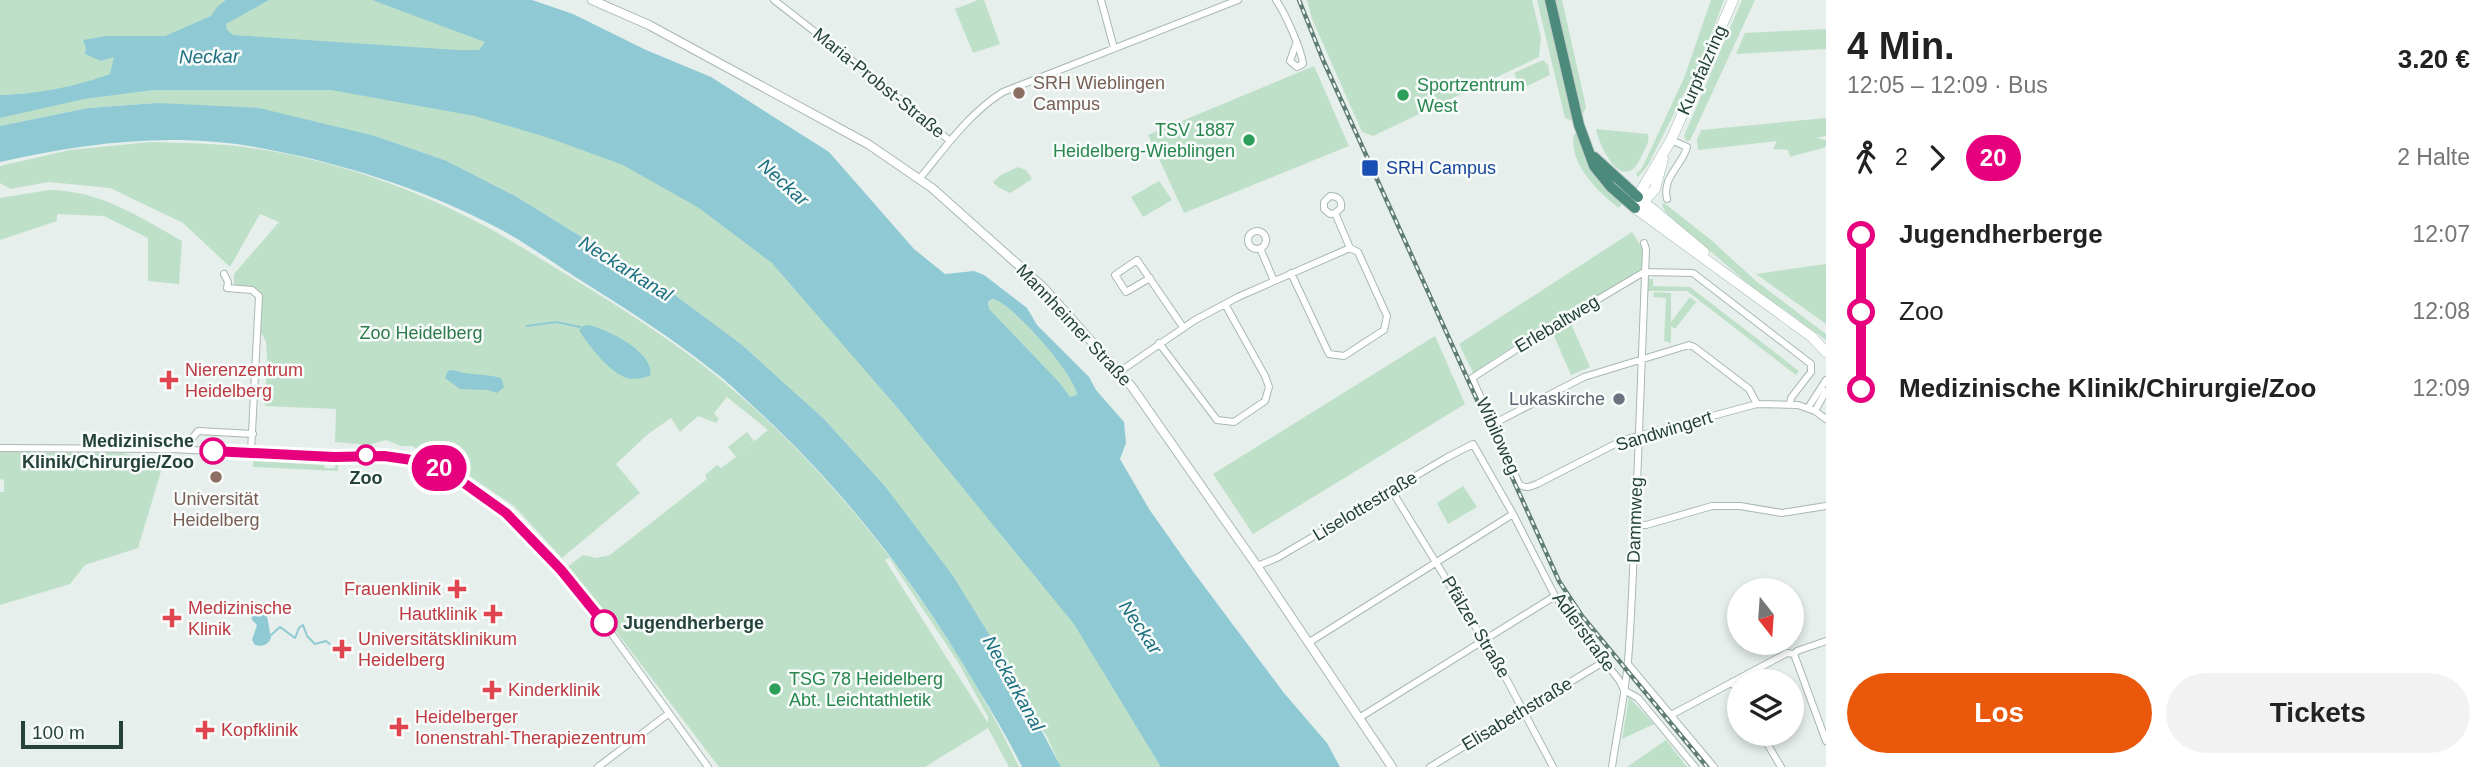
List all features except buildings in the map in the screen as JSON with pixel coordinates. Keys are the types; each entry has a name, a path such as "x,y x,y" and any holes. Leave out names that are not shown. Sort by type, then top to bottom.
{"highway":[{"path":"1550,0 1579,125 1590,153 1600,175 1639,202"},
{"path":"1590,153 1639,202"}],"main road":[{"name":"Kurpfalzring","path":"1639,202 1648,178 1671,140 1733,0"},
{"path":"1664,154 1655,189 1659,206 1673,226"},
{"path":"1623,185 1648,178"},
{"path":"1639,202 1655,189"},
{"path":"1639,202 1673,226 1752,293"},
{"path":"1639,202 1752,293 1812,337 1826,344"},
{"path":"1812,337 1826,352"}],"street":[{"name":"Mannheimer Straße","path":"592,0 649,25 868,144 920,178 1043,287 1132,387 1392,767"},
{"name":"Maria-Probst-Straße","path":"774,0 950,141"},
{"path":"782,6 790,0"},
{"path":"1101,0 1114,48"},
{"path":"920,178 980,109 1003,92 1238,0"},
{"path":"1276,0 1296,44"},
{"path":"1667,199 1665,193 1670,174 1686,154 1687,147 1671,140"},
{"path":"1291,273 1329,354 1344,356 1384,330 1387,316 1358,252 1350,248 1335,213"},
{"name":"Dammweg","path":"1612,767 1628,665 1642,360 1644,243"},
{"path":"1260,248 1274,281"},
{"path":"1119,372 1183,327 1225,304 1350,248"},
{"path":"1150,278 1126,292 1115,275 1136,260 1150,278 1183,327"},
{"path":"1644,272 1693,273 1811,364 1811,372 1790,398 1790,403"},
{"name":"Erlebaltweg","path":"1472,378 1548,328 1644,272"},
{"path":"224,274 228,282 227,288 252,290 259,296 251,452"},
{"path":"1159,343 1217,420 1234,422 1265,401 1269,387 1225,304"},
{"path":"1493,424 1584,377 1692,345 1749,389 1757,404"},
{"name":"Wibiloweg","path":"1472,378 1519,484 1528,488"},
{"path":"1811,409 1826,380"},
{"path":"1811,409 1826,391"},
{"name":"Sandwingert","path":"1528,488 1623,440 1757,404 1790,403 1811,409 1826,419"},
{"path":"184,449 198,431 253,434"},
{"name":"Liselottestraße","path":"1257,566 1278,558 1473,444"},
{"name":"Adlerstraße","path":"1473,444 1555,596 1624,690 1638,698 1695,767"},
{"path":"0,448 184,449 334,457 384,456 426,462 450,473 506,513 561,570 606,625 708,767"},
{"name":"Pfälzer Straße","path":"1392,491 1484,641 1553,767"},
{"path":"1635,525 1646,525 1712,506 1740,506 1782,513 1826,506"},
{"path":"1308,643 1513,514"},
{"path":"1359,718 1555,596"},
{"path":"1804,649 1826,641"},
{"path":"1756,669 1783,655"},
{"path":"1794,655 1826,741"},
{"name":"Elisabethstraße","path":"1430,767 1605,661"},
{"name":"Adlerstraße","path":"1628,665 1714,767"},
{"path":"1671,715 1727,684"},
{"path":"598,767 668,714"},
{"path":"1769,746 1781,767"}],"green space":[{"path":"0,0 372,0 542,61 700,151 1234,767 1061,767 1047,737 884,485 824,419 741,344 672,293 517,197 447,161 375,136 157,103 88,108 0,126 0,118 47,106 0,115"},
{"path":"984,0 1000,44 973,53 955,9"},
{"name":"Sportzentrum West","path":"1307,0 1532,0 1541,37 1539,57 1373,136 1362,132 1312,19"},
{"path":"1537,0 1545,0 1573,121 1565,118"},
{"path":"1555,0 1562,0 1586,107 1583,114 1579,106"},
{"path":"1711,0 1724,0 1703,56 1648,165 1638,177 1636,174 1642,168 1684,78"},
{"path":"1742,0 1755,0 1696,128 1690,140 1686,141 1684,136"},
{"path":"1826,29 1826,49 1736,54 1745,33"},
{"path":"1543,60 1548,65 1550,75 1521,89 1514,73"},
{"name":"TSV 1887 Heidelberg-Wieblingen","path":"1314,66 1349,146 1184,213 1148,135"},
{"path":"1826,118 1826,136 1816,138 1826,140 1826,147 1790,157 1788,150 1773,149 1777,141 1698,150 1697,140 1701,130"},
{"path":"1596,129 1648,134 1647,145 1635,167 1621,171 1614,166 1603,149"},
{"path":"1577,133 1623,202 1619,208 1602,194 1580,166 1573,145 1574,134"},
{"name":"Zoo Heidelberg","path":"150,142 214,144 284,153 347,169 378,179 468,217 631,315 700,363 748,403 840,496 882,547 958,655 1019,767 1009,767 988,728 925,767 719,767 567,567 583,555 597,558 610,555 707,479 705,475 717,465 721,468 736,457 728,447 747,432 754,441 739,454 768,430 727,397 714,413 719,419 716,423 698,416 680,432 671,418 648,434 616,464 640,493 562,558 514,506 453,465 429,453 418,451 413,446 401,446 386,440 368,445 335,442 336,409 265,406 267,356 266,342 260,330 260,297 252,290 234,284 234,274 279,222 260,214 230,267 183,223 110,188 49,182 10,189 0,183 0,166 70,150","holes":["889,558 958,662 988,717 988,723 885,560"]},
{"path":"1018,167 1026,170 1032,179 1010,193 993,182 1001,175"},
{"path":"1159,181 1172,200 1143,217 1131,197"},
{"path":"49,190 85,195 119,206 182,241 179,284 148,281 148,238 104,216 57,214 57,221 0,240 0,198"},
{"path":"1664,203 1710,239 1756,281 1826,334 1826,340 1746,282 1666,213 1662,205"},
{"path":"1632,232 1644,251 1642,271 1544,326 1473,373 1459,344"},
{"path":"1826,264 1826,324 1756,274"},
{"path":"1646,279 1653,279 1653,286 1690,287 1799,371 1796,375 1687,291 1646,291"},
{"path":"1654,292 1671,293 1671,322 1690,297 1696,302 1675,329 1671,326 1671,343 1664,341 1666,298 1653,297"},
{"path":"992,299 1013,312 1041,340 1066,372 1077,395 1070,397 1059,382 988,309"},
{"path":"1569,319 1590,367 1571,375 1551,329"},
{"path":"1435,336 1465,404 1253,534 1213,474"},
{"path":"0,452 123,453 162,468 138,548 85,565 70,584 0,605 0,492 4,492 4,480 0,479"},
{"path":"253,456 255,461 324,465 325,468 335,468 335,460 338,460 338,471 253,467"},
{"path":"1463,486 1477,507 1448,524 1437,503"},
{"path":"1629,697 1654,724 1622,739"},
{"path":"1666,740 1687,767 1627,767"}],"water":[{"name":"Neckar","path":"226,0 269,0 226,24 227,30 233,35 479,50 485,42 372,0 532,0 573,14 646,50 711,77 829,152 914,249 945,274 974,271 984,275 1027,308 1037,325 1089,377 1096,390 1124,422 1126,443 1120,459 1149,509 1284,693 1327,743 1340,767 1161,767 1074,624 896,406 772,263 699,208 623,165 549,138 475,116 331,90 153,90 84,99 0,118 0,95 56,89 110,74 114,57 101,61 85,54 83,40 106,36 165,36 211,16","holes":["992,299 1001,303 1027,325 1055,357 1077,395 1070,397 989,309 988,302"]},
{"name":"Neckarkanal","path":"157,103 259,108 375,136 447,161 517,197 672,293 741,344 824,419 884,485 953,576 995,644 1061,767 1022,767 955,650 904,575 849,505 788,439 718,374 634,314 509,234 440,201 380,178 318,160 255,147 192,140 159,140 95,145 0,162 0,126 88,108"},
{"path":"589,325 607,331 638,351 650,367 650,376 630,379 607,365 579,330"},
{"path":"448,371 501,378 504,387 497,393 460,389 445,378"},
{"path":"259,608 267,616 271,638 260,646 255,645 252,640 257,625 251,614"}],"waterway":[{"path":"527,326 556,322 580,327"},
{"path":"271,635 280,627 295,638 303,625 307,636 315,644 326,641 331,645"}],"railway":[{"path":"1299,0 1323,60 1559,581 1582,616 1707,767"}],"bus line":[{"name":"20","path":"213,451 334,457 384,456 426,462 450,473 506,513 561,570 604,623"}],"place":[{"name":"SRH Wieblingen Campus","path":"1019,93"},
{"name":"Sportzentrum West","path":"1403,95"},
{"name":"TSV 1887 Heidelberg-Wieblingen","path":"1249,140"},
{"name":"SRH Campus","path":"1370,168"},
{"name":"Nierenzentrum Heidelberg","path":"169,380"},
{"name":"Lukaskirche","path":"1619,399"},
{"name":"Medizinische Klinik/Chirurgie/Zoo","path":"213,451"},
{"name":"Zoo","path":"366,455"},
{"name":"Universität Heidelberg","path":"216,477"},
{"name":"Frauenklinik","path":"457,589"},
{"name":"Hautklinik","path":"493,614"},
{"name":"Medizinische Klinik","path":"172,618"},
{"name":"Jugendherberge","path":"604,623"},
{"name":"Universitätsklinikum Heidelberg","path":"342,649"},
{"name":"TSG 78 Heidelberg Abt. Leichtathletik","path":"775,689"},
{"name":"Kinderklinik","path":"492,690"},
{"name":"Heidelberger Ionenstrahl-Therapiezentrum","path":"399,727"},
{"name":"Kopfklinik","path":"205,730"}]}
